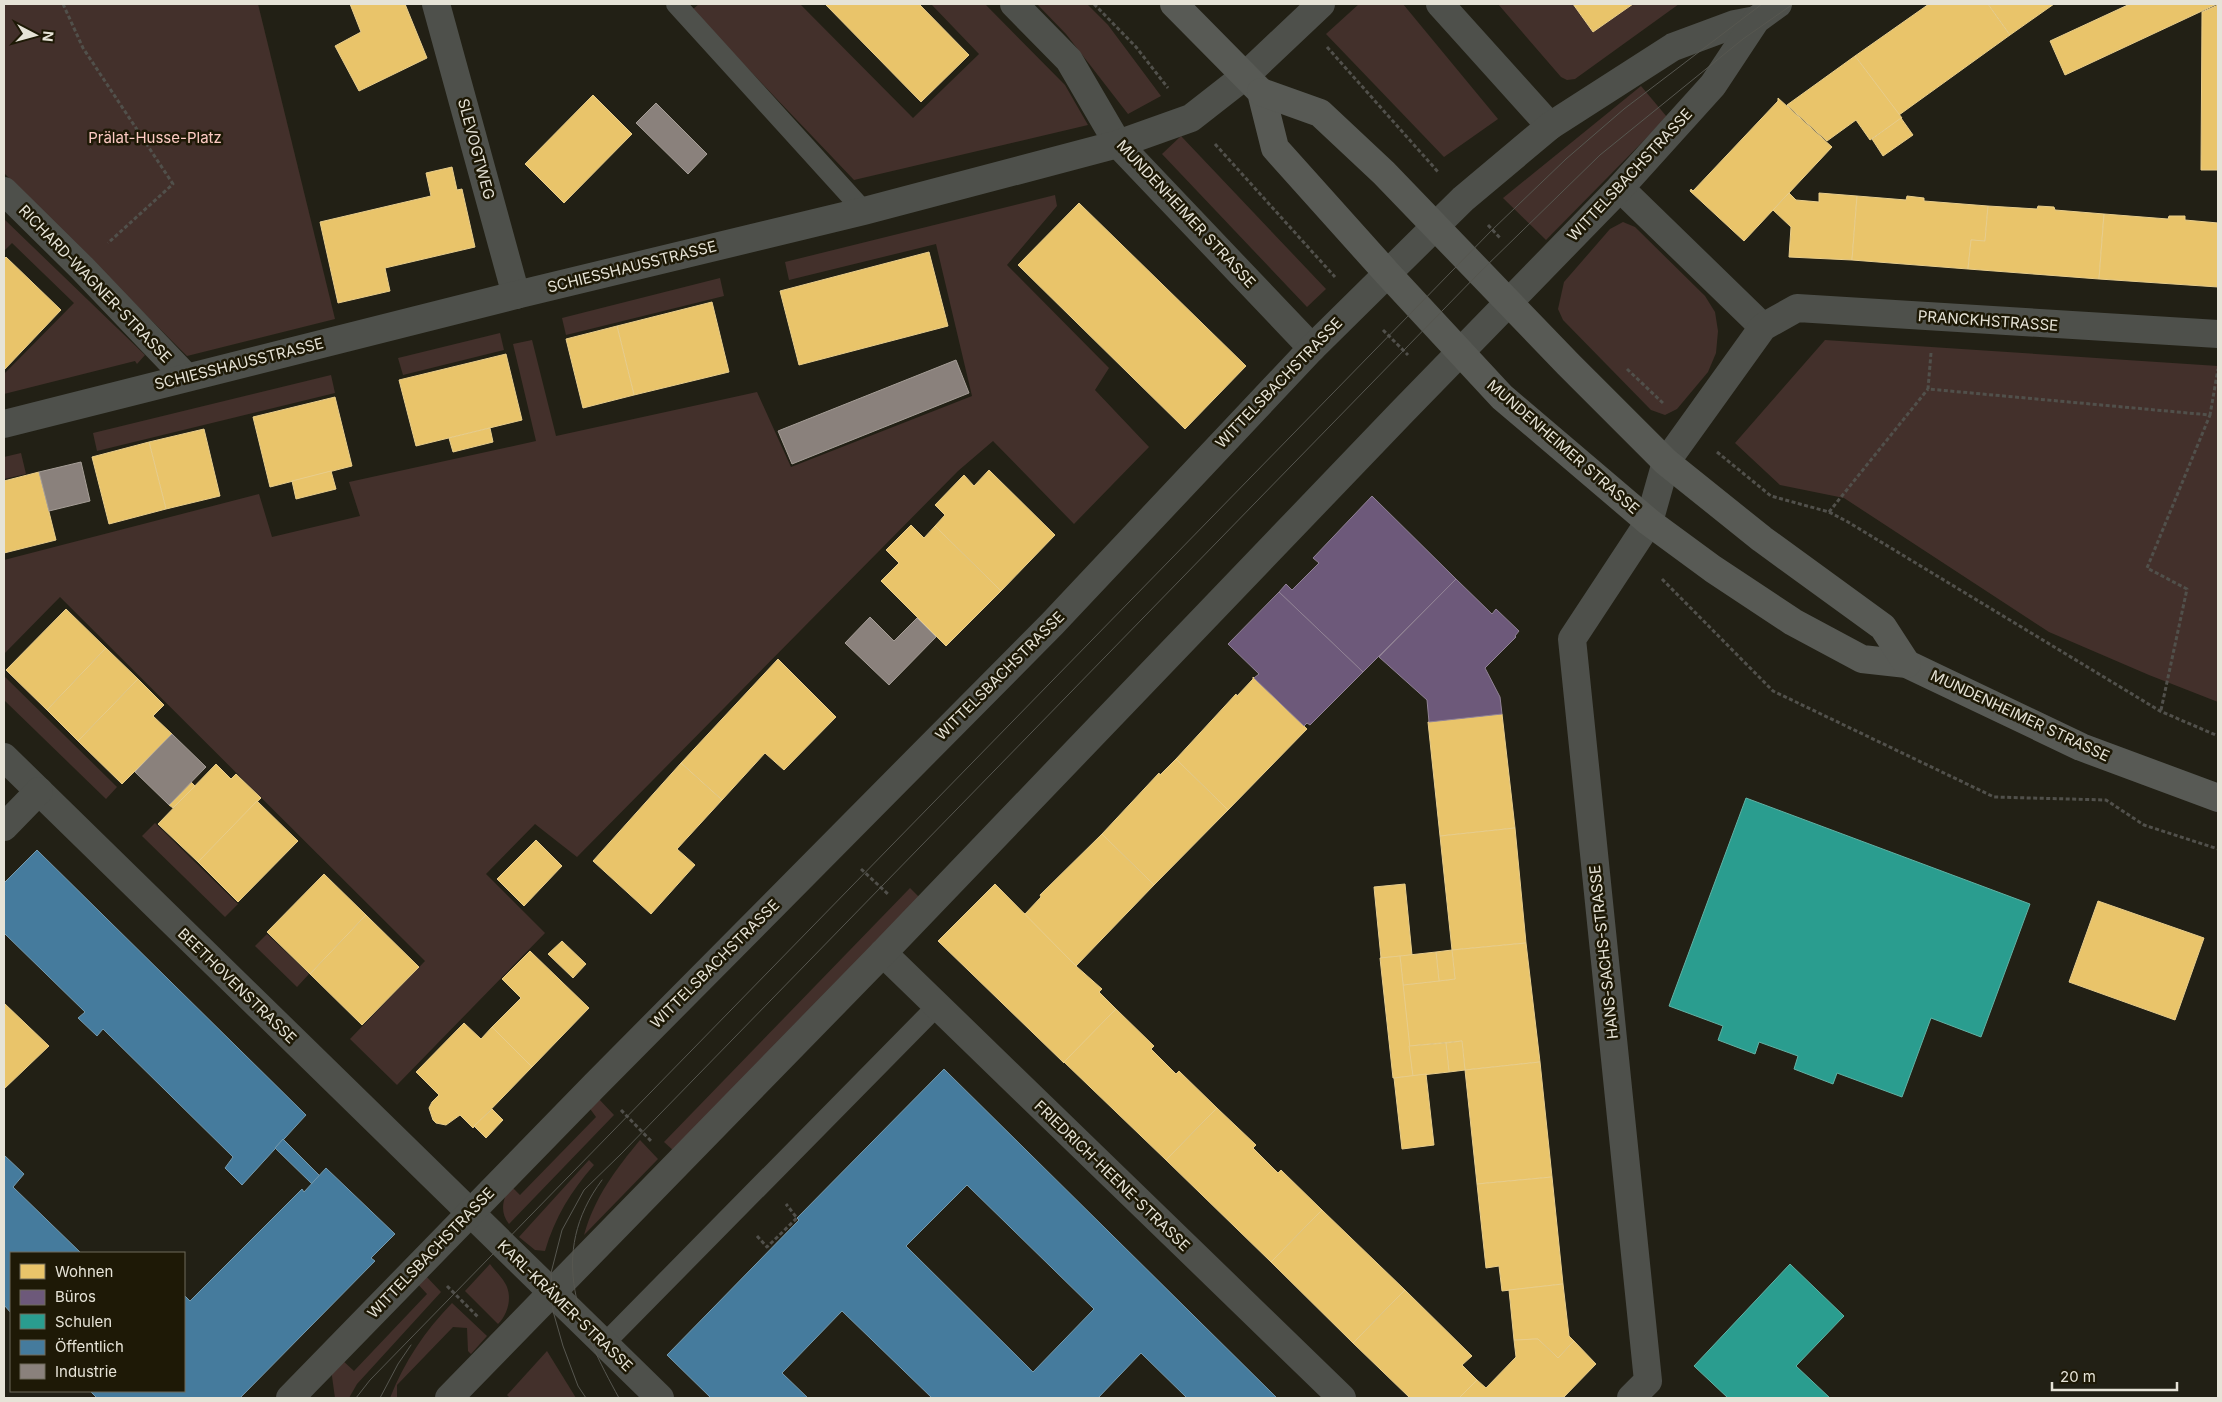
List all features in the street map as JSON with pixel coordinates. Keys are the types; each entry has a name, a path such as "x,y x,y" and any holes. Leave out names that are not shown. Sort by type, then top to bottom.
{"street":[{"name":"SLEVOGTWEG","path":"436,4 516,295"},
{"name":"MUNDENHEIMER STRASSE","path":"1014,4 1069,60 1118,144 1312,348"},
{"path":"1174,4 1254,84 1320,113 1436,226 1568,364 1666,462 1762,539 1883,627 1907,664"},
{"name":"SCHIESSHAUSSTRASSE","path":"4,424 516,295 864,211 1118,144 1191,118 1254,84 1321,4"},
{"path":"1440,4 1550,126"},
{"name":"WITTELSBACHSTRASSE","path":"449,1398 915,920 1620,188 1714,84 1756,20 1778,4"},
{"name":"WITTELSBACHSTRASSE","path":"290,1398 595,1085 1052,624 1312,348 1436,226 1496,171 1550,126 1673,47 1734,24 1756,20"},
{"name":"MUNDENHEIMER STRASSE","path":"1254,84 1275,148 1387,273 1502,397 1649,522 1714,569 1793,622 1862,659 1907,664 2081,747 2218,798"},
{"path":"1620,188 1763,327"},
{"name":"RICHARD-WAGNER-STRASSE","path":"4,191 82,268 186,377"},
{"name":"PRANCKHSTRASSE","path":"1763,327 1797,308 1847,310 1934,318 2218,334"},
{"name":"HANS-SACHS-STRASSE","path":"1631,1398 1648,1381 1572,639 1649,522 1666,462 1763,327"},
{"name":"BEETHOVENSTRASSE","path":"4,758 471,1214"},
{"path":"4,827 39,791"},
{"name":"FRIEDRICH-HEENE-STRASSE","path":"883,953 1342,1398"},
{"name":"KARL-KRÄMER-STRASSE","path":"471,1214 660,1398"}],"lane":[{"path":"676,4 864,211"},
{"path":"604,1344 937,1006"}],"path":[{"path":"63,4 83,48 173,184 82,268"},
{"path":"1829,512 1928,389 1934,318"},
{"path":"2160,711 2187,589 2148,568 2210,415 2218,368"},
{"path":"1928,389 2210,415"},
{"path":"834,843 915,920"},
{"path":"595,1085 675,1166"},
{"path":"767,1247 797,1218"},
{"path":"423,1262 503,1342"}],"green space":[{"name":"Prälat-Husse-Platz","path":"4,4 258,4 335,319 187,356 4,173"},
{"path":"699,4 800,4 913,118 979,54 931,4 985,4 1065,85 1088,125 854,180 692,10"},
{"path":"1037,4 1087,4 1108,25 1161,96 1128,114 1066,34"},
{"path":"1359,4 1403,4 1498,119 1444,157 1326,34"},
{"path":"1498,4 1573,4 1593,32 1633,4 1679,4 1575,79 1567,80 1561,77"},
{"path":"1641,86 1667,117 1546,240 1503,198"},
{"path":"1181,136 1326,289 1307,307 1162,154"},
{"path":"1055,195 1057,206 1007,265 1109,368 1095,390 1149,447 1074,524 993,441 958,471 577,857 535,824 486,874 545,933 397,1085 350,1039 425,961 60,597 4,654 4,560 259,494 272,537 360,516 349,482 536,441 513,344 532,340 556,436 757,392 791,467 972,396 936,244 789,280 785,262"},
{"path":"4,219 145,355 137,364 135,361 4,394 4,374 74,303 12,243 4,251"},
{"path":"1623,222 1635,227 1705,296 1715,312 1718,331 1716,353 1708,372 1677,409 1665,415 1651,410 1563,320 1558,309 1564,282 1610,229"},
{"path":"720,278 724,296 566,335 562,318"},
{"path":"500,333 504,350 403,375 398,358"},
{"path":"1825,340 2218,366 2218,702 2049,632 1844,498 1780,485 1735,443"},
{"path":"331,375 335,393 97,451 93,433"},
{"path":"21,453 26,474 4,479 4,457"},
{"path":"4,676 117,787 106,799 4,700"},
{"path":"155,823 238,904 225,917 142,836"},
{"path":"910,888 921,899 675,1152 664,1142"},
{"path":"267,934 309,974 297,987 255,946"},
{"path":"597,1097 614,1115 509,1224 504,1215 503,1205 511,1186 520,1195 596,1117 588,1106"},
{"path":"640,1140 658,1159 584,1235 588,1221 607,1184"},
{"path":"589,1160 594,1165 565,1205 545,1251 535,1250 519,1237"},
{"path":"490,1264 504,1281 509,1297 508,1307 498,1324 465,1291"},
{"path":"424,1274 441,1292 357,1384 349,1398 335,1398 331,1369 341,1359 354,1371 427,1294 416,1282"},
{"path":"452,1303 487,1336 471,1354 468,1351 467,1328 453,1327 397,1385 397,1398 390,1398 416,1348"},
{"path":"547,1351 576,1398 510,1398 507,1395"}],"building: Wohnen":[{"path":"350,4 405,4 427,58 359,91 335,46 361,32"},
{"path":"825,4 919,4 969,55 921,102"},
{"path":"1573,4 1633,4 1593,32"},
{"path":"1929,4 1988,4 2010,35 1899,115 1855,56"},
{"path":"1988,4 2054,4 2010,35"},
{"path":"2130,4 2217,4 2065,75 2050,41"},
{"path":"2218,5 2218,170 2201,170 2202,12"},
{"path":"1855,56 1902,118 1870,140 1856,120 1827,141 1787,105"},
{"path":"593,95 632,134 564,203 525,164"},
{"path":"1778,98 1832,147 1744,241 1690,191 1691,189 1693,191 1778,101"},
{"path":"1901,118 1913,135 1883,156 1872,139"},
{"path":"452,167 457,190 462,189 475,247 385,268 390,291 338,303 320,222 431,196 426,173"},
{"path":"1789,193 1796,200 1819,202 1819,193 1857,196 1852,260 1789,257 1791,227 1773,210"},
{"path":"1857,196 1906,200 1907,196 1924,198 1924,201 1988,206 1985,241 1971,240 1968,269 1852,260"},
{"path":"1079,203 1246,366 1185,429 1018,265"},
{"path":"1988,206 2037,209 2038,206 2054,207 2055,210 2104,214 2099,279 1968,269 1971,240 1985,241"},
{"path":"2104,214 2168,219 2169,216 2185,216 2185,220 2218,223 2218,287 2099,279"},
{"path":"929,252 948,326 799,365 780,291"},
{"path":"6,257 61,310 4,370 4,259"},
{"path":"712,302 729,372 634,395 617,326"},
{"path":"617,326 634,395 583,408 566,339"},
{"path":"506,354 522,420 416,446 399,380"},
{"path":"335,397 352,466 270,487 253,417"},
{"path":"490,428 493,442 453,452 449,438"},
{"path":"204,429 220,496 166,509 149,442"},
{"path":"149,442 166,509 109,524 92,457"},
{"path":"989,470 1055,535 1001,591 935,526 945,515 935,505 964,475 974,486"},
{"path":"331,471 336,489 296,499 292,481"},
{"path":"39,472 56,540 4,553 4,481"},
{"path":"911,525 924,538 935,526 1001,591 946,646 881,581 899,563 886,550"},
{"path":"66,609 106,648 47,710 6,670"},
{"path":"106,648 138,679 78,741 47,710"},
{"path":"778,659 836,717 784,770 765,753 722,800 681,763"},
{"path":"1253,677 1307,729 1228,810 1176,759"},
{"path":"138,679 164,705 153,716 172,734 122,784 78,741"},
{"path":"1502,714 1515,828 1440,836 1428,722"},
{"path":"1176,759 1228,810 1154,885 1102,834 1159,773 1160,775"},
{"path":"681,763 722,800 677,849 695,865 651,914 593,861"},
{"path":"216,764 231,779 236,774 261,798 198,862 158,824"},
{"path":"191,782 195,786 173,808 169,805"},
{"path":"257,801 298,841 238,902 198,862"},
{"path":"1515,828 1526,943 1452,950 1440,836"},
{"path":"1102,834 1154,885 1076,966 1023,913 1025,914 1041,897 1040,895"},
{"path":"536,840 562,866 524,906 497,879"},
{"path":"324,874 366,915 310,974 267,932"},
{"path":"995,884 1076,966 1102,989 1099,992 1116,1009 1064,1063 938,941"},
{"path":"1405,884 1412,955 1381,958 1374,887"},
{"path":"2098,901 2204,938 2175,1020 2069,982"},
{"path":"366,915 419,967 362,1025 310,974"},
{"path":"562,941 586,964 573,978 548,954"},
{"path":"1526,943 1540,1062 1465,1070 1462,1041 1409,1046 1403,985 1455,979 1452,950"},
{"path":"1452,950 1455,979 1439,981 1436,952"},
{"path":"530,951 589,1008 532,1067 492,1027 521,998 502,979"},
{"path":"1436,952 1439,981 1403,985 1400,956"},
{"path":"1400,956 1413,1076 1393,1078 1380,958"},
{"path":"4,1003 49,1046 4,1089"},
{"path":"1116,1009 1154,1046 1151,1049 1176,1074 1179,1071 1217,1108 1166,1160 1064,1062"},
{"path":"464,1023 481,1039 492,1027 532,1067 473,1128 460,1115 446,1125 436,1123 429,1108 439,1095 416,1072"},
{"path":"1462,1041 1465,1070 1449,1072 1446,1043"},
{"path":"1446,1043 1449,1072 1413,1076 1409,1046"},
{"path":"1540,1062 1552,1177 1477,1184 1465,1070"},
{"path":"1426,1074 1434,1145 1402,1149 1394,1078"},
{"path":"1217,1108 1256,1145 1253,1148 1278,1173 1281,1170 1322,1210 1271,1262 1166,1160"},
{"path":"492,1109 503,1120 486,1138 474,1126"},
{"path":"1552,1177 1563,1284 1502,1291 1499,1266 1486,1268 1477,1184"},
{"path":"1322,1210 1405,1290 1353,1343 1271,1262"},
{"path":"1563,1284 1569,1336 1574,1341 1558,1358 1538,1339 1514,1340 1509,1290"},
{"path":"1405,1290 1472,1356 1462,1365 1477,1380 1459,1398 1410,1398 1353,1343"},
{"path":"1538,1339 1558,1358 1574,1341 1596,1364 1563,1398 1459,1398 1477,1380 1486,1388 1516,1357 1514,1340"}],"building: Büros":[{"path":"1372,496 1456,579 1363,672 1279,592 1286,584 1292,590 1319,563 1313,558"},
{"path":"1456,579 1492,614 1496,609 1519,631 1516,637 1485,668 1500,697 1502,714 1429,722 1427,700 1379,657"},
{"path":"1279,592 1363,672 1310,725 1307,723 1304,726 1254,678 1259,674 1228,644"}],"building: Schulen":[{"path":"1746,798 2030,904 1981,1037 1931,1018 1902,1097 1837,1073 1833,1084 1794,1069 1798,1056 1759,1042 1755,1054 1718,1040 1723,1026 1669,1006"},
{"path":"1790,1264 1844,1316 1796,1366 1830,1398 1728,1398 1694,1366"}],"building: Öffentlich":[{"path":"37,850 306,1115 242,1185 225,1168 233,1157 103,1029 97,1036 78,1018 85,1012 4,933 4,883"},
{"path":"944,1069 1277,1398 1187,1398 1141,1353 1098,1398 932,1398 842,1311 782,1373 808,1398 711,1398 667,1355 799,1220 797,1218","holes":["967,1185 1094,1309 1033,1372 906,1246"]},
{"path":"283,1139 320,1176 312,1184 275,1148"},
{"path":"4,1155 24,1174 13,1187 80,1252 10,1252 10,1312 4,1305"},
{"path":"326,1168 395,1234 371,1258 375,1261 240,1398 97,1398 91,1392 185,1392 185,1296 190,1301 302,1189 304,1192"}],"building: Industrie":[{"path":"656,103 707,154 688,174 636,123"},
{"path":"956,360 969,393 792,464 778,431"},
{"path":"81,462 90,501 49,511 39,472"},
{"path":"870,617 894,641 917,618 936,637 889,685 845,643"},
{"path":"172,734 206,767 169,805 135,772"}],"tram line":[{"path":"356,1398 370,1380 1492,230 1566,159 1624,109 1762,4"},
{"path":"586,1398 578,1386 563,1346 553,1311 551,1273 562,1230 584,1190 1480,272 1600,155 1743,39 1793,4"},
{"path":"602,1180 585,1208 576,1236 572,1263 575,1290 582,1318 592,1345 619,1398"},
{"path":"380,1398 398,1364 411,1345"}]}
